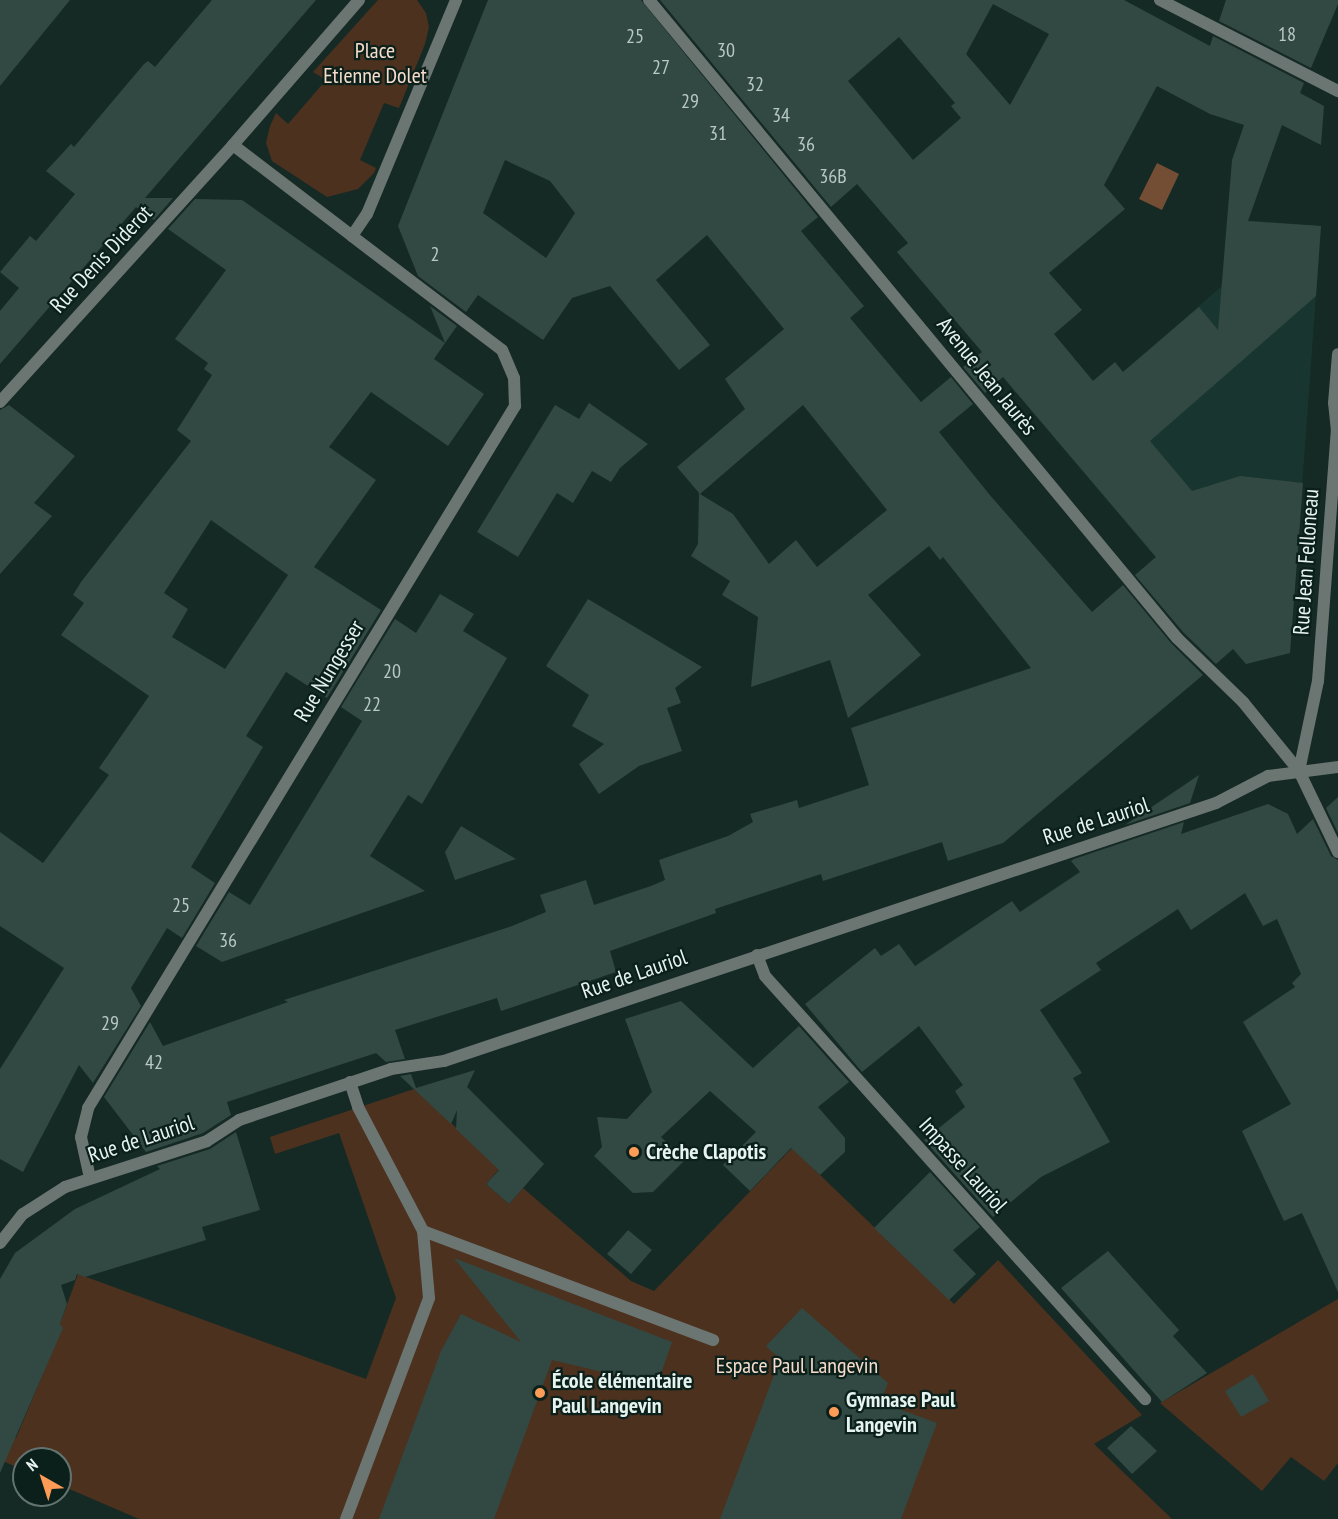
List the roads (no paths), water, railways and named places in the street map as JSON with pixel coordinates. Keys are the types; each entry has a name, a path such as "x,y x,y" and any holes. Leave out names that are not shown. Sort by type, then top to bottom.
{"street":[{"name":"Rue Denis Diderot","path":"0,402 233,145 359,0"},
{"path":"352,236 368,214 456,0"},
{"name":"Avenue Jean Jaurès","path":"649,0 1171,631 1243,702 1299,771 1338,852"},
{"path":"1160,0 1338,91"},
{"name":"Rue Nungesser","path":"90,1178 81,1137 88,1108 514,406 514,378 502,350 233,145"},
{"name":"Rue Jean Felloneau","path":"1299,771 1318,681 1337,431 1334,403 1338,354"},
{"name":"Rue de Lauriol","path":"0,1243 32,1208 65,1187 207,1141 239,1120 391,1069 444,1061 1216,803 1268,776 1338,767"},
{"name":"Impasse Lauriol","path":"757,955 765,976 1144,1399"},
{"path":"346,1519 429,1299 423,1231 358,1107 350,1082"},
{"path":"423,1231 713,1340"}],"place":[{"name":"Crèche Clapotis","path":"634,1152"},
{"name":"École élémentaire Paul Langevin","path":"540,1393"},
{"name":"Gymnase Paul Langevin","path":"834,1412"}],"park label":[{"name":"Place Etienne Dolet","path":"375,62"},
{"name":"Espace Paul Langevin","path":"797,1366"}]}
